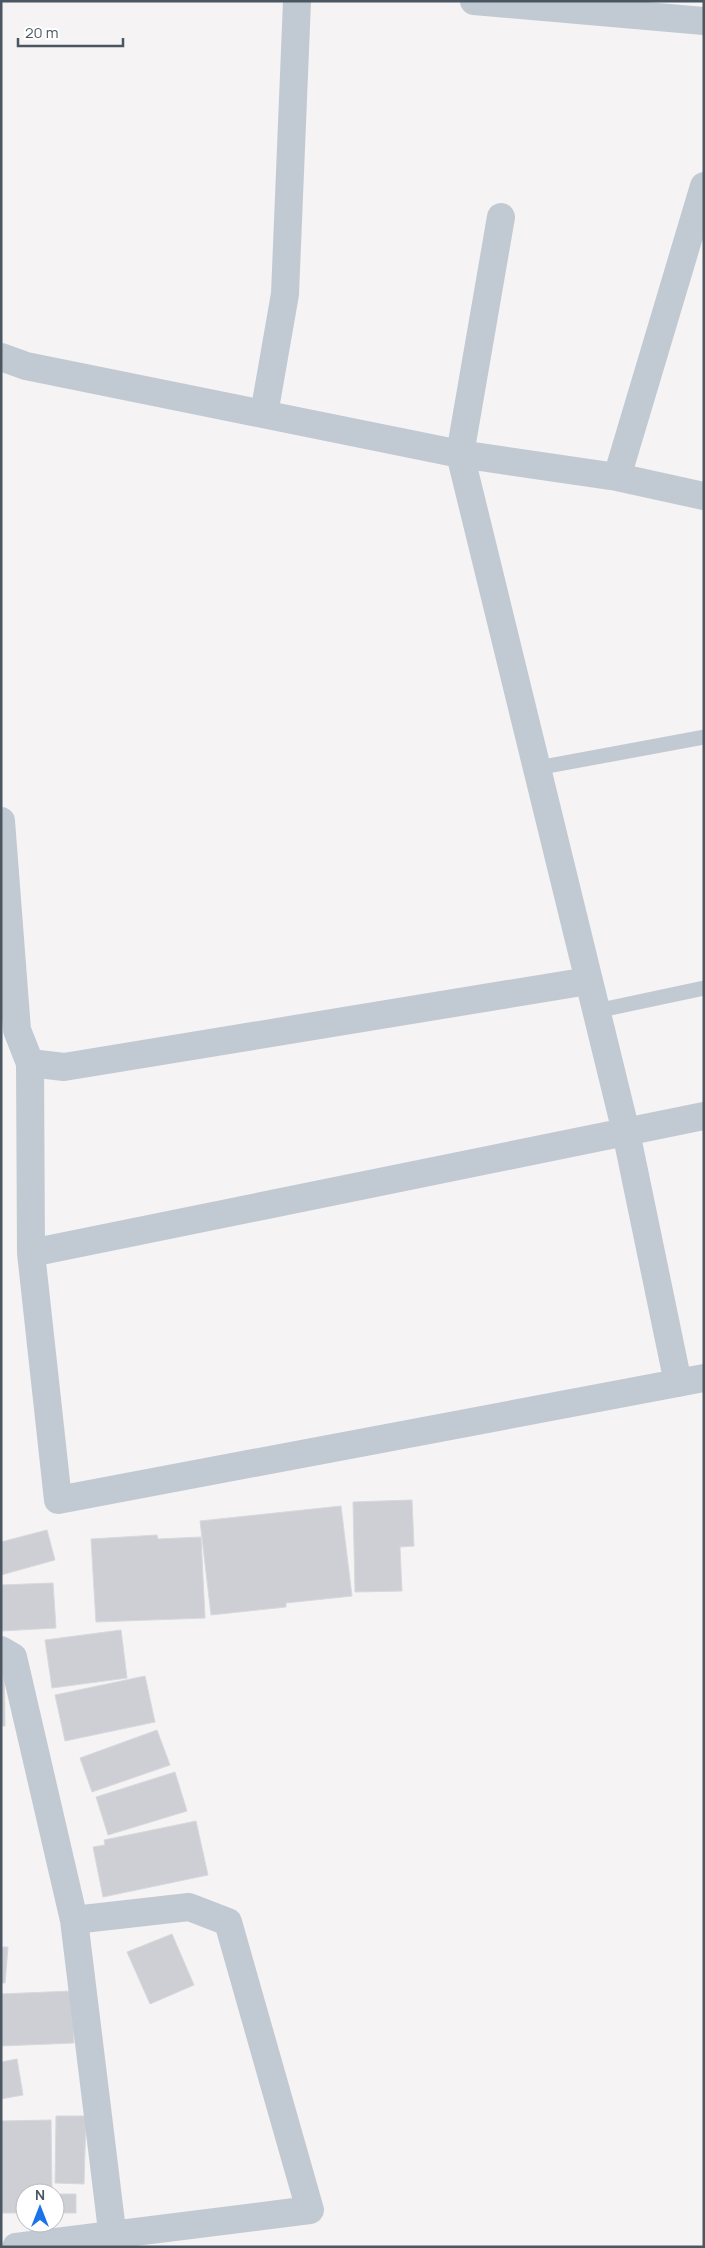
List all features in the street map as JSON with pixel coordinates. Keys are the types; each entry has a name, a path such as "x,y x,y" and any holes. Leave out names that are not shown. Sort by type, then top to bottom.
{"street":[{"path":"264,414 285,294 297,1"},
{"path":"474,1 704,21"},
{"path":"617,477 694,254 704,186"},
{"path":"1,821 17,1030 30,1063 31,1253 58,1500 691,1380 588,981 460,454 501,217"},
{"path":"1,357 26,366 460,454 617,477 704,496"},
{"path":"30,1063 64,1067 588,981"},
{"path":"31,1253 704,1116"},
{"path":"1,1650 13,1657 74,1920 113,2241"},
{"path":"16,2247 113,2241 310,2210 228,1922 189,1907 74,1920"}],"lane":[{"path":"537,768 704,737"},
{"path":"596,1011 704,988"}],"building":[{"path":"412,1500 414,1546 400,1547 402,1591 355,1592 353,1502"},
{"path":"341,1506 352,1596 286,1603 286,1607 211,1615 200,1521"},
{"path":"47,1530 55,1560 1,1575 1,1542"},
{"path":"157,1535 158,1539 201,1537 205,1618 96,1622 91,1539"},
{"path":"53,1583 56,1628 1,1631 1,1585"},
{"path":"121,1630 127,1678 52,1688 45,1640"},
{"path":"1,1656 4,1656 5,1726 1,1726"},
{"path":"145,1676 155,1722 65,1741 55,1695"},
{"path":"157,1730 170,1765 92,1792 80,1758"},
{"path":"175,1772 187,1811 108,1835 96,1797"},
{"path":"196,1821 208,1875 103,1897 93,1847 105,1845 104,1840"},
{"path":"172,1934 194,1985 150,2004 127,1952"},
{"path":"1,1947 8,1947 5,1983 1,1983"},
{"path":"72,1991 74,2043 1,2046 1,1994"},
{"path":"17,2059 23,2095 1,2099 1,2062"},
{"path":"56,2116 86,2116 84,2184 55,2183"},
{"path":"51,2120 52,2183 15,2183 15,2213 1,2213 1,2121"},
{"path":"65,2194 76,2194 76,2213 65,2213"}]}
